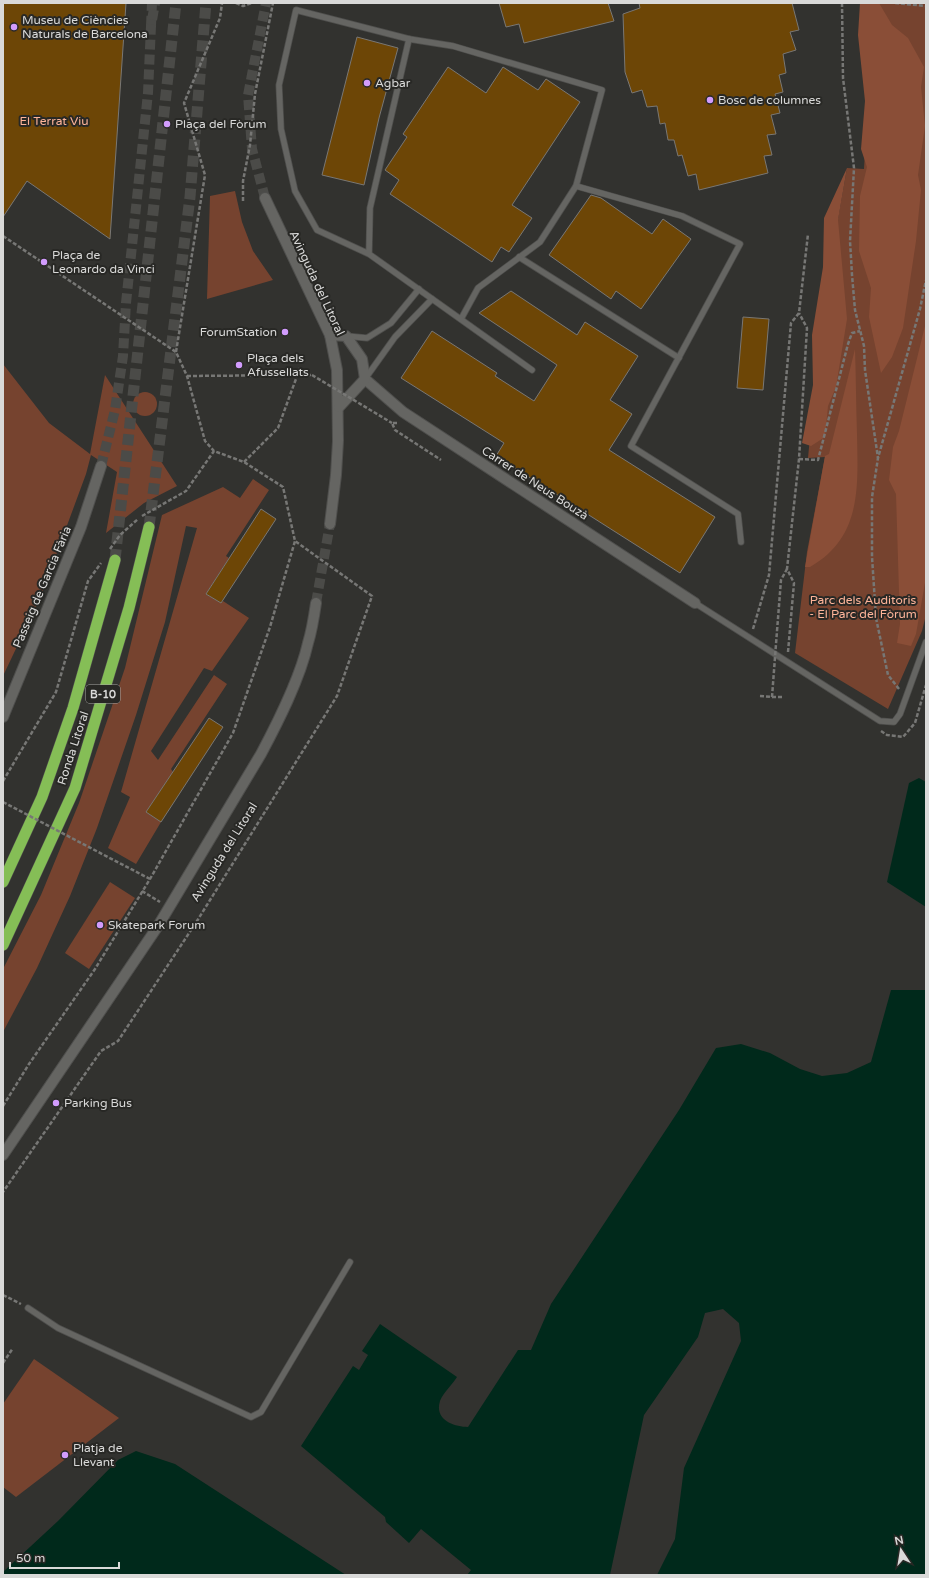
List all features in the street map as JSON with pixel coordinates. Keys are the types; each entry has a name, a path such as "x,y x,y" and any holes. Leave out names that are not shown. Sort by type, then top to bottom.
{"highway":[{"name":"Ronda Litoral","path":"3,945 75,788 129,608 149,527"},
{"name":"Ronda Litoral","path":"3,882 42,797 68,723 115,560"}],"main road":[{"name":"Avinguda del Litoral","path":"265,198 330,335 337,370 338,407 336,475 330,524"},
{"path":"330,335 346,336 362,359 365,379 338,407"},
{"name":"Carrer de Neus Bouzà","path":"365,379 403,412 695,602"},
{"name":"Passeig de Garcia Fària","path":"3,718 81,527 101,466"},
{"name":"Avinguda del Litoral","path":"3,1155 158,926 261,754 276,727 301,665 308,644 316,604"}],"lane":[{"path":"461,319 478,288 540,242 576,186 602,90 453,46 409,39 296,10 279,84 281,129 295,191 317,230 369,254 532,370"},
{"path":"369,254 370,208 409,39"},
{"path":"576,186 682,216 740,244 631,446 738,514 741,542"},
{"path":"519,257 679,358"},
{"path":"346,336 367,338 391,323 419,289"},
{"path":"365,379 395,337 432,299"},
{"path":"695,602 747,637 880,721 894,722 900,714 926,642"},
{"path":"28,1308 65,1331 251,1417 261,1412 350,1262"}],"path":[{"path":"176,352 205,175 184,103 220,18 222,3"},
{"path":"236,3 242,6 252,3"},
{"path":"243,201 243,181 250,145 255,94 273,3"},
{"path":"842,3 843,78 854,168 850,241 852,268 856,310 878,458"},
{"path":"895,3 926,6"},
{"path":"747,637 755,626 769,575 791,323 799,313 808,234"},
{"path":"3,236 176,352 187,376 205,440 214,451 244,462 283,487 295,540 270,627 233,733 150,880 95,969 29,1064 3,1106"},
{"path":"906,697 888,675 876,618 872,557 872,504 878,458 922,300 926,280"},
{"path":"922,300 926,301"},
{"path":"772,697 781,580 788,569 799,459 807,328 799,313"},
{"path":"799,459 818,460 848,344 852,333 860,331"},
{"path":"244,462 278,428 300,368"},
{"path":"187,376 312,375 392,423 395,430 441,460"},
{"name":"Avinguda del Litoral","path":"3,1192 101,1052 118,1041 201,914 337,696 372,596 295,540"},
{"path":"788,569 794,582 790,638"},
{"path":"760,696 783,697"},
{"path":"3,802 150,880"},
{"path":"142,891 156,900"},
{"path":"3,1295 28,1308"},
{"path":"3,1363 13,1348"}],"green space":[{"name":"Parc dels Auditoris - El Parc del Fòrum","path":"868,3 926,3 926,615 922,631 888,709 795,653 807,552 825,457 808,458 822,309 847,168 864,169 869,78"},
{"path":"235,191 242,222 253,251 273,280 207,299 210,196"},
{"path":"3,364 49,423 90,454 105,375 177,486 144,503 106,533 117,472 91,455 86,474 41,596 3,676"},
{"path":"145,392 154,395 157,404 154,413 145,416 136,413 133,404 136,395"},
{"path":"253,479 269,490 226,556 229,558 206,594 221,603 223,601 249,618 212,671 204,668 151,751 158,760 214,675 227,684 171,769 173,772 146,812 161,822 136,864 108,848 130,797 121,792 197,528 186,526 165,622 136,715 97,828 70,896 37,968 3,1032 3,969 41,895 79,803 125,668 162,515 223,487 240,498"},
{"name":"Skatepark Forum","path":"110,882 135,898 89,969 65,953"},
{"path":"34,1359 119,1418 16,1497 3,1487 3,1404"}],"shaded area":[{"path":"860,3 879,3 892,25 908,38 924,67 921,87 925,126 918,175 921,190 916,241 903,328 892,357 881,373 869,317 871,288 859,251 860,196 867,167 861,149 865,101 858,35"},
{"path":"847,168 838,220 847,319 836,387 828,406 825,437 811,446 802,443 813,385 812,335 823,267 824,218"},
{"path":"926,322 926,577 916,634 911,646 897,643 900,624 896,494 889,480 893,447 899,431"},
{"path":"855,349 857,473 853,509 848,526 839,541 827,555 810,567 805,567 825,456 829,454"},
{"path":"919,778 926,782 926,907 887,882 909,783"},
{"path":"891,990 926,990 926,1575 657,1575 675,1539 684,1468 741,1341 739,1323 723,1309 705,1313 698,1337 644,1415 610,1575 467,1575 471,1570 421,1529 409,1543 386,1522 385,1517 301,1446 353,1366 359,1370 368,1355 362,1351 380,1324 457,1377 441,1398 439,1408 440,1413 446,1421 451,1424 468,1427 518,1350 531,1350 551,1304 679,1110 716,1048 741,1044 770,1053 800,1069 822,1076 847,1073 871,1062"},
{"path":"136,1451 175,1464 346,1575 3,1575 3,1572 58,1521 118,1460"}],"building":[{"path":"3,3 126,3 110,239 27,181 3,217"},
{"path":"499,3 608,3 614,21 524,43 519,24 506,27"},
{"name":"Bosc de columnes","path":"639,3 792,3 799,30 790,32 796,50 783,54 786,73 779,75 783,92 775,94 780,113 771,115 776,134 767,135 772,155 764,156 768,173 699,190 696,174 688,176 682,155 678,156 674,140 668,140 665,123 660,124 657,106 647,107 642,90 632,93 625,72 623,14 640,8"},
{"name":"Agbar","path":"357,37 398,48 379,118 364,185 322,175"},
{"path":"448,67 486,93 503,67 538,90 546,79 580,102 512,205 532,218 509,252 501,247 492,262 390,194 399,180 385,170 407,137 403,134"},
{"path":"591,195 601,198 652,234 663,219 691,239 641,309 616,291 611,299 549,255"},
{"path":"511,291 577,335 585,322 638,356 610,400 632,414 609,450 715,517 680,573 496,456 504,443 401,378 432,331 497,373 495,376 534,401 557,365 479,313"},
{"path":"743,317 769,319 763,390 737,388"},
{"path":"261,509 276,519 221,603 206,594"},
{"path":"209,718 223,727 161,822 146,812"}],"tunnel":[{"path":"151,26 152,3"},
{"path":"101,466 115,410 123,356 126,303 148,93 151,26 155,3"},
{"path":"115,560 176,3"},
{"path":"149,527 190,197 206,3"},
{"path":"265,198 252,149 248,95 266,3"},
{"path":"316,603 330,524"}],"place":[{"name":"Museu de Ciències Naturals de Barcelona","path":"14,27"},
{"name":"Agbar","path":"367,83"},
{"name":"Bosc de columnes","path":"710,100"},
{"name":"Plaça del Fòrum","path":"167,124"},
{"name":"Plaça de Leonardo da Vinci","path":"44,262"},
{"name":"ForumStation","path":"285,332"},
{"name":"Plaça dels Afussellats","path":"239,365"},
{"name":"Skatepark Forum","path":"100,925"},
{"name":"Parking Bus","path":"56,1103"},
{"name":"Platja de Llevant","path":"65,1455"}],"park label":[{"name":"El Terrat Viu","path":"54,121"}]}
